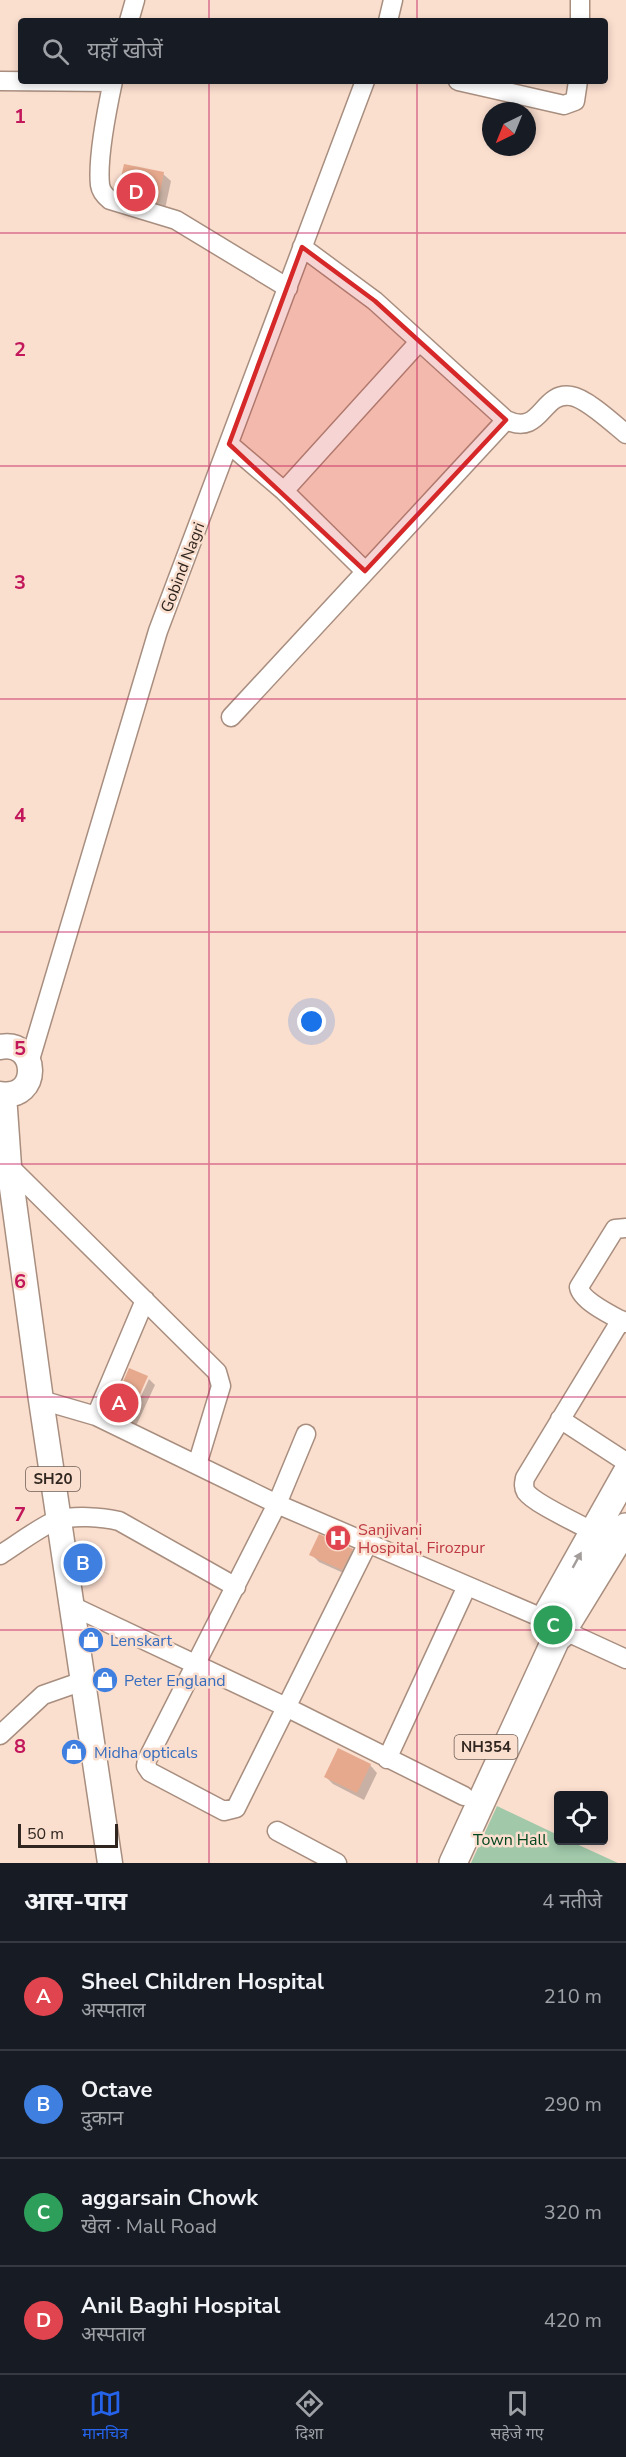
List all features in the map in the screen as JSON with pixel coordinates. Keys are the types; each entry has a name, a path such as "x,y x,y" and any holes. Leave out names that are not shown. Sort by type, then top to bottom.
{"highway":[{"path":"553,1626 593,1532 626,1474"},
{"name":"NH354","path":"433,1863 464,1796 553,1626 626,1527"},
{"name":"NH354","path":"453,1863 553,1626"}],"main road":[{"path":"0,1047 12,1046 20,1050 29,1063"},
{"name":"SH20","path":"29,1063 31,1071 25,1086 19,1091 2,1094 9,1166 58,1520 110,1863"}],"street":[{"path":"130,18 135,0"},
{"path":"389,18 393,0"},
{"path":"580,0 580,18"},
{"path":"0,81 18,81"},
{"path":"113,84 102,149 100,185 104,194 110,200 176,220 288,288"},
{"name":"Gobind Nagri","path":"29,1063 158,631 364,84"},
{"path":"471,84 564,105 575,101 578,84"},
{"path":"302,248 375,301 506,420 517,425 528,424 548,404 560,397 571,396 590,406 626,434"},
{"path":"284,491 419,342"},
{"path":"231,717 506,420"},
{"path":"229,444 284,491 365,571"},
{"path":"9,1166 218,1372 220,1380 197,1466"},
{"path":"593,1532 534,1499 524,1490 525,1478 560,1419 624,1322 585,1298 579,1291 579,1287 615,1229 626,1228"},
{"path":"96,1416 145,1300"},
{"path":"41,1400 96,1416 278,1504 467,1586 626,1659"},
{"path":"560,1419 626,1462"},
{"path":"306,1434 278,1504 147,1760 146,1766 156,1776 224,1811 236,1808 368,1543"},
{"path":"0,1555 58,1520 94,1517 119,1521 236,1587"},
{"path":"387,1759 467,1586"},
{"path":"72,1605 286,1707 464,1796"},
{"path":"0,1735 43,1695 83,1681"},
{"path":"277,1831 337,1863"}],"highlighted area":[{"path":"302,247 375,301 506,420 365,571 229,444"}],"green space":[{"name":"Town Hall","path":"497,1806 554,1833 554,1845 579,1845 618,1863 471,1863"}],"building":[{"path":"124,164 164,172 158,203 118,191"},
{"path":"129,1368 148,1376 129,1419 119,1415 121,1410 112,1408"},
{"path":"319,1534 353,1549 342,1570 309,1555"},
{"path":"338,1748 371,1764 357,1793 324,1777"}],"place":[{"name":"Anil Baghi Hospital","path":"136,192"},
{"name":"Sheel Children Hospital","path":"119,1403"},
{"name":"Sanjivani Hospital, Firozpur","path":"338,1538"},
{"name":"Octave","path":"83,1563"},
{"name":"aggarsain Chowk","path":"553,1625"},
{"name":"Lenskart","path":"91,1640"},
{"name":"Peter England","path":"105,1680"},
{"name":"Midha opticals","path":"74,1752"}]}
